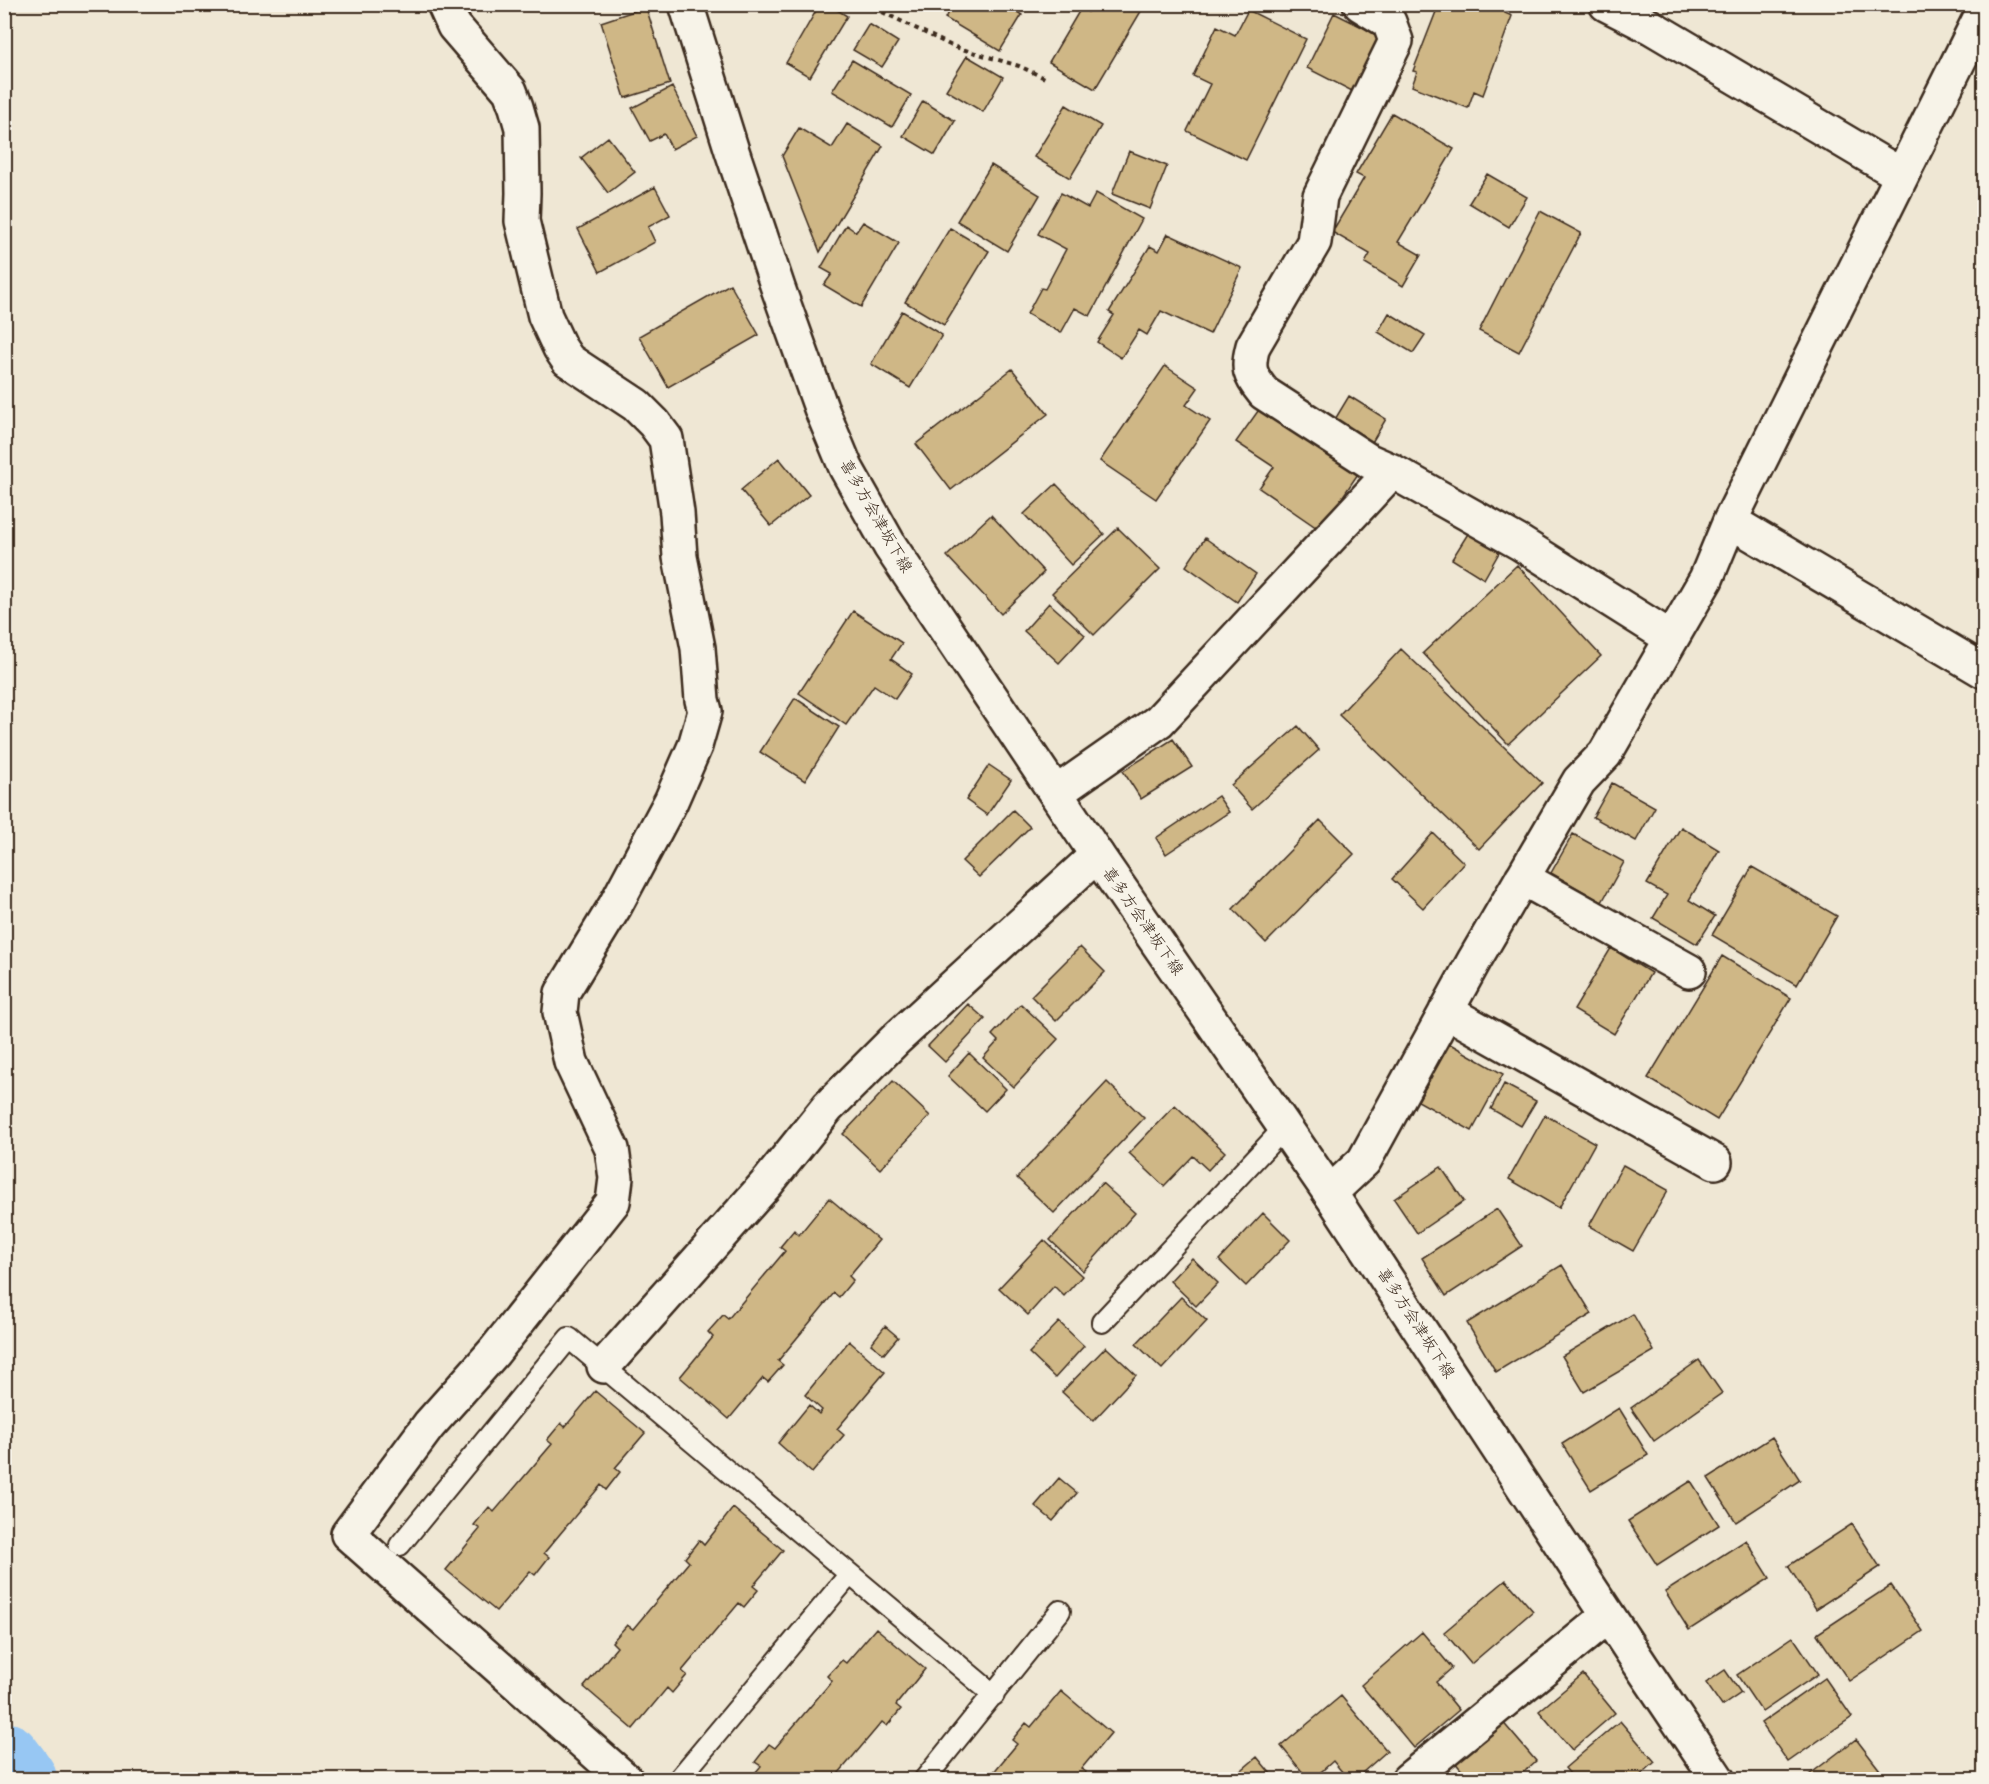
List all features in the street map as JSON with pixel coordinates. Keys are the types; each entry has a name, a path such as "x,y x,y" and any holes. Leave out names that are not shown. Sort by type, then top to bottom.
{"street":[{"path":"444,4 454,26 510,91 516,107 522,128 522,221 545,316 560,348 568,360 636,405 666,439 677,513 680,558 698,648 705,711 695,746 671,801 615,906 562,993 560,1012 571,1062 612,1149 616,1178 613,1202 494,1352 429,1425 348,1534 626,1779"},
{"name":"喜多方会津坂下線","path":"686,4 732,151 821,408 846,468 890,546 1097,855 1330,1193 1717,1779"},
{"path":"1360,4 1389,22 1396,41 1320,196 1314,242 1253,346 1248,363 1252,377 1264,393 1369,461 1392,471 1520,543 1671,638"},
{"path":"1606,4 1651,27 1901,175"},
{"path":"1330,1193 1364,1161 1446,1011 1579,781 1605,754 1706,579 1730,521 1984,10"},
{"path":"1056,793 1159,721 1392,471"},
{"path":"1730,521 1984,671"},
{"path":"604,1366 768,1182 828,1107 895,1040 1097,855"},
{"path":"1522,878 1689,971"},
{"path":"1446,1011 1715,1162"},
{"path":"1408,1779 1608,1616"}],"lane":[{"path":"1102,1322 1285,1127"},
{"path":"400,1545 569,1338 994,1695"},
{"path":"678,1779 850,1574"},
{"path":"924,1779 1060,1611"}],"path":[{"path":"866,4 952,46 1019,66 1047,79"}],"building":[{"path":"820,4 828,4 847,16 810,77 786,63"},
{"path":"953,4 1005,4 1022,15 1000,51 945,18"},
{"path":"1092,4 1137,4 1143,8 1095,89 1049,62 1081,8 1088,12"},
{"path":"1439,4 1508,4 1505,13 1512,16 1483,95 1474,91 1468,108 1412,86 1417,72 1413,71"},
{"path":"646,7 670,84 625,98 601,22"},
{"path":"1248,10 1306,39 1246,160 1187,131 1210,84 1193,76 1217,26 1235,35"},
{"path":"1334,13 1382,37 1354,92 1307,68"},
{"path":"869,24 898,42 882,67 853,50"},
{"path":"967,56 1003,77 983,112 946,90"},
{"path":"852,60 911,95 892,127 832,91"},
{"path":"672,87 697,136 672,149 664,134 650,141 632,108"},
{"path":"923,101 955,121 935,155 903,136"},
{"path":"1066,105 1101,126 1070,178 1034,157"},
{"path":"1392,113 1454,149 1398,242 1421,255 1403,286 1365,263 1370,254 1332,232 1364,178 1356,174"},
{"path":"847,124 883,146 820,252 782,156 799,128 832,148"},
{"path":"608,137 635,172 608,193 581,158"},
{"path":"1129,151 1167,166 1150,209 1112,194"},
{"path":"991,165 1040,195 1007,251 957,221"},
{"path":"1487,174 1527,197 1509,227 1469,203"},
{"path":"655,187 670,215 648,227 655,242 600,272 578,229"},
{"path":"1061,193 1088,208 1096,193 1142,219 1090,316 1075,308 1061,333 1027,314 1041,288 1045,289 1066,249 1038,234"},
{"path":"1540,211 1581,233 1519,352 1479,331"},
{"path":"863,222 899,243 861,307 824,285 832,274 821,268 846,225 856,232"},
{"path":"950,228 989,251 944,325 905,302"},
{"path":"1168,234 1242,268 1210,334 1161,311 1147,335 1139,330 1121,358 1097,342 1114,315 1109,312 1150,246 1159,251"},
{"path":"730,284 759,335 668,387 639,336"},
{"path":"902,311 942,335 910,388 871,364"},
{"path":"1389,313 1425,335 1413,353 1378,332"},
{"path":"1165,366 1198,388 1186,405 1210,421 1156,499 1100,461"},
{"path":"1012,369 1048,414 951,490 916,444"},
{"path":"1349,396 1386,419 1371,444 1334,421"},
{"path":"1263,404 1360,471 1320,530 1259,488 1274,467 1236,442"},
{"path":"779,458 809,495 771,526 741,490"},
{"path":"1056,484 1104,534 1071,565 1024,514"},
{"path":"991,515 1044,572 1001,614 947,556"},
{"path":"1118,528 1160,569 1094,635 1052,593"},
{"path":"1469,532 1500,551 1484,579 1452,559"},
{"path":"1205,538 1256,574 1237,602 1186,566"},
{"path":"1517,565 1601,656 1508,744 1423,653"},
{"path":"1049,603 1085,635 1059,663 1024,631"},
{"path":"853,611 902,643 891,659 912,674 895,699 874,685 846,725 799,693"},
{"path":"1401,649 1542,783 1479,849 1339,715"},
{"path":"795,698 839,727 805,781 760,752"},
{"path":"1298,726 1319,750 1252,809 1231,785"},
{"path":"1173,739 1192,767 1141,799 1123,771"},
{"path":"989,765 1011,780 987,815 966,800"},
{"path":"1612,783 1655,807 1636,841 1593,817"},
{"path":"1218,796 1229,812 1166,854 1156,838"},
{"path":"1013,810 1030,827 979,877 962,861"},
{"path":"1320,820 1354,854 1266,943 1233,909"},
{"path":"1681,827 1719,850 1689,900 1715,916 1697,944 1653,918 1667,895 1647,884"},
{"path":"1433,833 1464,863 1423,908 1392,879"},
{"path":"1573,834 1624,862 1602,902 1551,873"},
{"path":"1752,867 1837,916 1797,985 1712,935"},
{"path":"1080,947 1105,972 1056,1021 1031,996"},
{"path":"1611,948 1651,973 1614,1034 1574,1010"},
{"path":"1722,956 1791,998 1717,1120 1648,1078"},
{"path":"968,1004 985,1019 945,1062 928,1046"},
{"path":"1021,1004 1058,1039 1014,1087 983,1058 998,1041 992,1035"},
{"path":"1450,1044 1503,1074 1472,1131 1418,1101"},
{"path":"969,1053 1006,1089 985,1111 948,1076"},
{"path":"893,1081 930,1116 880,1169 843,1134"},
{"path":"1107,1082 1144,1118 1054,1213 1017,1178"},
{"path":"1504,1084 1536,1101 1521,1126 1491,1109"},
{"path":"1175,1105 1225,1152 1208,1170 1193,1156 1164,1186 1129,1153"},
{"path":"1545,1115 1595,1143 1559,1208 1509,1179"},
{"path":"1623,1165 1668,1190 1633,1251 1589,1226"},
{"path":"1441,1167 1464,1201 1417,1233 1394,1199"},
{"path":"1102,1183 1135,1213 1083,1271 1050,1240"},
{"path":"829,1198 879,1240 849,1276 853,1280 839,1297 834,1293 778,1361 783,1365 768,1382 763,1378 729,1419 680,1377 713,1337 708,1332 723,1315 728,1319 785,1251 780,1247 794,1230 799,1235"},
{"path":"1497,1209 1522,1246 1446,1296 1422,1258"},
{"path":"1263,1213 1290,1240 1246,1286 1219,1260"},
{"path":"1044,1240 1082,1276 1064,1296 1054,1286 1028,1315 999,1288"},
{"path":"1192,1258 1218,1283 1196,1306 1170,1281"},
{"path":"1562,1265 1592,1314 1496,1372 1467,1323"},
{"path":"1181,1297 1207,1321 1162,1369 1136,1344"},
{"path":"1633,1314 1654,1351 1584,1392 1562,1356"},
{"path":"1059,1322 1084,1346 1055,1378 1029,1353"},
{"path":"885,1326 898,1337 884,1354 871,1344"},
{"path":"849,1341 885,1372 837,1429 844,1435 812,1473 778,1443 809,1405 819,1414 822,1410 805,1395"},
{"path":"1106,1347 1136,1375 1093,1421 1062,1392"},
{"path":"1699,1360 1722,1393 1654,1441 1631,1408"},
{"path":"595,1391 645,1433 615,1468 620,1472 606,1490 601,1485 544,1553 549,1557 535,1575 530,1571 496,1611 446,1570 480,1529 474,1525 489,1507 494,1512 552,1444 547,1440 561,1423 565,1427"},
{"path":"1619,1408 1648,1455 1591,1490 1562,1444"},
{"path":"1772,1437 1800,1480 1736,1522 1708,1478"},
{"path":"1059,1478 1077,1493 1053,1521 1035,1506"},
{"path":"1691,1481 1719,1525 1657,1565 1628,1521"},
{"path":"733,1508 783,1550 753,1586 758,1590 744,1607 739,1603 682,1671 687,1675 672,1693 667,1688 633,1729 584,1687 617,1647 612,1642 627,1625 633,1629 689,1562 685,1558 699,1540 704,1545"},
{"path":"1852,1524 1880,1567 1816,1609 1788,1566"},
{"path":"1746,1540 1770,1578 1689,1630 1665,1592"},
{"path":"1506,1580 1533,1611 1471,1664 1444,1632"},
{"path":"1891,1585 1923,1631 1849,1681 1817,1634"},
{"path":"876,1628 925,1669 896,1705 901,1709 887,1726 882,1722 833,1780 749,1780 761,1766 755,1762 769,1744 775,1748 832,1681 827,1676 842,1660 846,1663"},
{"path":"1422,1632 1452,1668 1436,1682 1459,1710 1414,1748 1361,1685"},
{"path":"1793,1637 1818,1674 1762,1712 1737,1675"},
{"path":"1725,1670 1741,1693 1722,1706 1706,1683"},
{"path":"1583,1674 1615,1713 1572,1750 1539,1711"},
{"path":"1825,1678 1852,1717 1788,1762 1761,1723"},
{"path":"1061,1691 1111,1733 1081,1769 1086,1772 1080,1780 987,1780 1017,1744 1012,1740 1026,1723 1031,1727"},
{"path":"1341,1696 1387,1751 1354,1780 1349,1780 1333,1761 1312,1780 1309,1780 1281,1746"},
{"path":"1501,1720 1536,1761 1515,1780 1470,1780 1453,1760"},
{"path":"1620,1721 1655,1762 1635,1780 1575,1780 1565,1768"},
{"path":"1856,1739 1883,1774 1876,1780 1807,1780 1805,1778"},
{"path":"1257,1757 1276,1780 1230,1780"},
{"path":"1447,1766 1459,1780 1431,1780"}],"waterway":[{"path":"4,1760 19,1780"}]}
